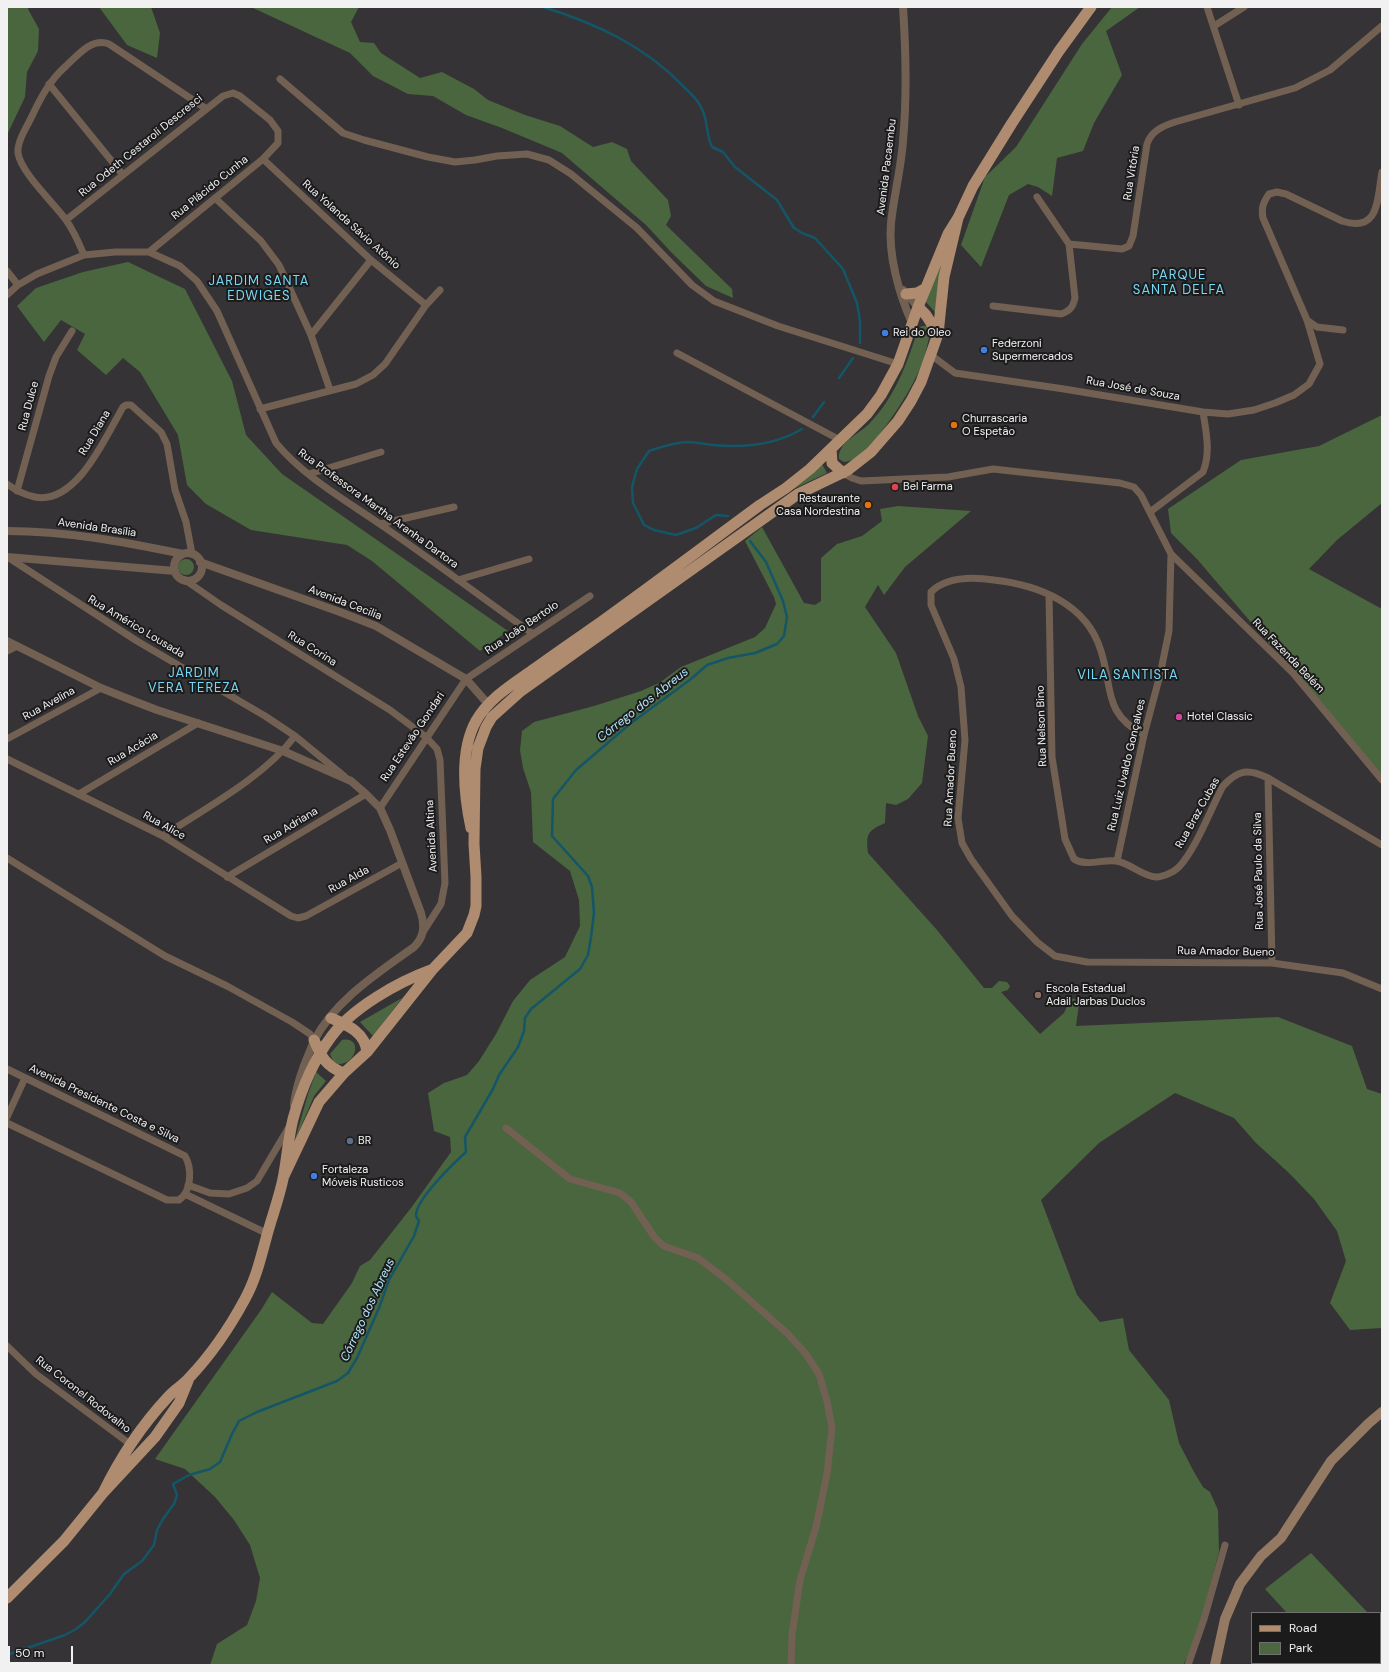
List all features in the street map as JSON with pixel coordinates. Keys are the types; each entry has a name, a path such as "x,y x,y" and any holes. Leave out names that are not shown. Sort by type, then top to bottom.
{"main road":[{"path":"474,844 467,813 465,780 466,756 469,738 476,721 488,704 505,689 608,617 760,505 786,488 810,469 867,414 881,395 898,364 918,307 948,234 958,218 973,186 1059,51 1091,7"},
{"path":"283,1178 319,1102 344,1073 367,1052 432,970 467,933 476,906 474,844 476,756 482,736 492,717 521,692 798,494 843,472 871,452 898,421 920,382 931,355 944,277 958,218"},
{"path":"906,294 917,293 926,288"},
{"path":"918,307 926,315 934,330"},
{"path":"912,324 922,322 934,330"},
{"path":"831,449 832,463 843,472"},
{"path":"103,1493 114,1470 130,1444 168,1397 189,1378 208,1355 246,1298 260,1265 283,1178 293,1119 320,1054 332,1036 363,1007 389,990 432,970"},
{"path":"331,1018 354,1029 366,1045 367,1052"},
{"path":"314,1040 320,1054 330,1066 344,1073"},
{"path":"7,1598 64,1541 103,1493 160,1431 179,1403 189,1378"},
{"path":"1215,1665 1225,1619 1240,1584 1262,1556 1281,1538 1332,1461 1364,1427 1382,1412"}],"street":[{"name":"Avenida Pacaembu","path":"903,7 906,71 903,142 891,224 897,282 903,303 912,324"},
{"path":"1208,7 1239,104 1295,88 1314,80 1330,70 1382,26"},
{"path":"1214,26 1244,7"},
{"path":"84,255 66,220 23,167 18,154 22,136 49,84 58,73 86,48 97,42 104,42 206,108"},
{"path":"280,79 344,133 428,157 455,162 497,156 527,154 549,160 571,174 637,228 692,285 714,301 778,326 898,364"},
{"path":"49,84 123,175"},
{"name":"Rua Odeth Cestaroli Descresci","path":"66,220 223,96 233,93 240,96 270,120 278,131 279,137"},
{"name":"Rua Vitória","path":"1069,244 1122,249 1129,246 1133,236 1147,144 1152,135 1165,125 1239,104"},
{"name":"Rua Plácido Cunha","path":"149,252 263,159 278,143 279,137"},
{"name":"Rua Yolanda Sávio Atônio","path":"263,159 371,260 426,305"},
{"path":"1343,330 1317,327 1307,320 1263,218 1261,209 1263,202 1269,194 1277,192 1286,194 1342,221 1351,224 1362,224 1371,219 1375,210 1382,172"},
{"path":"215,198 261,242 279,265 311,335 330,390"},
{"path":"993,306 1061,314 1070,310 1073,306 1074,298 1069,244 1037,198"},
{"name":"Rua Professora Martha Aranha Dartora","path":"7,295 18,285 37,274 84,255 115,252 149,252 180,266 197,281 217,311 276,443 289,458 308,474 533,634"},
{"path":"311,335 371,260"},
{"path":"7,271 18,285"},
{"path":"897,282 918,307"},
{"path":"260,409 356,384 373,375 385,364 426,305 440,290"},
{"name":"Rua José de Souza","path":"931,355 955,373 1064,388 1203,412 1228,414 1254,410 1275,403 1294,395 1309,384 1320,364 1307,320"},
{"name":"Rua Dulce","path":"17,491 49,376 56,357 72,331"},
{"path":"677,352 840,440"},
{"name":"Rua Diana","path":"17,491 35,497 45,497 62,492 74,484 99,451 123,407 131,405 161,432 167,444 175,490 186,522 192,554"},
{"path":"1150,512 1203,472 1207,463 1208,449 1203,412"},
{"path":"308,474 381,452"},
{"name":"Rua Luiz Uvaldo Gonçalves","path":"843,472 852,478 861,480 948,477 992,470 1102,480 1134,487 1141,494 1170,554 1168,631 1160,675 1144,735 1117,861"},
{"path":"7,484 17,491"},
{"path":"380,524 454,507"},
{"name":"Avenida Brasília","path":"7,531 41,531 100,538 183,554"},
{"path":"183,554 192,554 196,556 201,567 198,576 190,580 186,580 181,578 175,570 175,562 183,554"},
{"name":"Rua Fazenda Belém","path":"1170,554 1293,673 1382,780"},
{"path":"8,557 175,570"},
{"name":"Rua Américo Lousada","path":"8,557 136,641 265,716 295,736 351,781"},
{"path":"458,580 529,559"},
{"name":"Avenida Cecilia","path":"200,562 376,626 466,679 488,704"},
{"name":"Rua Amador Bueno","path":"1144,735 1130,728 1119,717 1113,705 1101,650 1095,634 1083,617 1068,604 1049,595 1005,581 982,578 959,579 945,582 931,592 931,605 954,659 961,687 965,740 958,818 962,843 971,859 1020,925 1037,942 1055,956 1087,962 1272,963 1343,973 1382,988"},
{"name":"Rua Corina","path":"186,580 221,605 390,710 426,737"},
{"name":"Rua Nelson Bino","path":"1049,595 1052,757 1065,839 1074,859 1078,861 1117,861"},
{"name":"Rua João Bertolo","path":"466,679 590,596"},
{"path":"7,641 101,688 157,710 284,751 351,781 380,808 424,922 420,941 353,993 314,1040 295,1095 293,1119 257,1181 247,1188 229,1194 210,1193 188,1185"},
{"path":"7,651 17,646"},
{"name":"Rua Estevão Gondari","path":"380,808 466,679"},
{"name":"Rua Avelina","path":"7,739 101,688"},
{"name":"Rua Acácia","path":"79,794 198,723"},
{"path":"163,836 242,784 284,751 295,736"},
{"name":"Avenida Altina","path":"423,932 441,904 445,883 440,760 437,749 426,737"},
{"name":"Rua Alice","path":"7,759 163,836 291,916 298,918 306,916"},
{"name":"Rua Braz Cubas","path":"1117,861 1143,873 1156,877 1166,875 1178,868 1191,849 1223,786 1229,780 1244,771 1251,771 1268,778 1382,845"},
{"name":"Rua José Paulo da Silva","path":"1268,778 1272,963"},
{"name":"Rua Adriana","path":"227,877 366,794"},
{"path":"7,858 165,956 227,986 292,1022 310,1034 314,1040"},
{"name":"Rua Alda","path":"306,916 402,863"},
{"name":"Avenida Presidente Costa e Silva","path":"7,1069 185,1156 189,1165 186,1194"},
{"path":"7,1117 25,1078"},
{"path":"7,1123 167,1200 179,1200 186,1194 268,1234"},
{"path":"506,1128 570,1179 620,1194 631,1202 655,1238 664,1246 698,1258 727,1280 788,1334 806,1354 819,1374 827,1401 832,1428 827,1474 816,1527 800,1580 792,1635 792,1665"},
{"name":"Rua Coronel Rodovalho","path":"7,1346 36,1374 130,1444"},
{"path":"1188,1665 1204,1619 1225,1545"}],"green space":[{"path":"7,7 29,7 28,9 39,29 38,51 27,72 25,97 7,135"},
{"path":"99,7 151,7 160,33 157,58 127,45"},
{"path":"251,7 359,7 351,22 360,42 374,43 381,53 420,78 442,72 474,89 488,100 525,115 560,126 593,147 612,142 627,149 631,161 668,200 671,216 666,225 732,289 733,298 706,286 646,225 562,153 466,115 433,96 408,94 373,76 350,53"},
{"path":"1112,7 1140,7 1106,31 1122,75 1094,123 1083,151 1057,158 1052,196 1038,187 1028,184 1009,195 981,267 961,245 985,177 1016,147 1082,44"},
{"path":"943,259 935,312 925,301"},
{"path":"128,262 185,289 232,381 246,435 282,474 508,631 480,651 372,561 347,545 251,530 206,504 187,485 178,435 140,372 123,358 106,375 77,350 85,334 61,320 44,342 17,306 36,288 83,272"},
{"path":"922,326 927,326 930,333 923,361 912,386 890,420 865,451 853,460 844,462 839,459 841,448 869,424 886,403 905,367 918,329"},
{"path":"1382,415 1382,503 1337,540 1309,569 1382,609 1382,776 1197,559 1171,533 1168,509 1241,460 1319,446"},
{"path":"822,464 827,473 789,491"},
{"path":"898,506 971,511 905,567 884,595 878,585 865,607 896,653 918,716 928,736 922,783 908,799 896,805 886,803 885,823 874,828 869,834 867,841 868,853 937,930 984,988 992,988 999,981 1007,982 1010,986 1008,990 1001,992 1040,1034 1064,1013 1071,998 1077,1000 1079,1004 1076,1026 1278,1017 1352,1046 1367,1089 1382,1094 1382,1328 1350,1330 1330,1303 1346,1261 1337,1231 1314,1199 1289,1173 1256,1143 1234,1118 1175,1093 1099,1143 1041,1200 1077,1295 1100,1322 1123,1318 1129,1350 1169,1400 1179,1443 1203,1487 1210,1492 1218,1510 1219,1552 1204,1609 1188,1656 1183,1665 210,1665 217,1644 247,1625 256,1601 260,1578 250,1545 234,1520 215,1497 185,1469 155,1459 261,1310 272,1292 312,1323 323,1324 352,1283 360,1266 370,1260 411,1208 451,1152 450,1137 434,1131 428,1093 444,1083 467,1075 479,1061 496,1034 513,1001 530,980 565,957 580,926 579,900 570,871 533,842 531,792 523,768 520,750 522,731 534,722 594,706 641,691 659,683 681,667 755,637 765,628 776,604 774,597 745,541 762,527 804,603 815,605 821,601 821,558 837,544 862,536 882,521 880,509"},
{"path":"186,559 192,561 194,567 192,573 186,575 180,573 178,567 180,561"},
{"path":"402,998 373,1036 360,1022"},
{"path":"342,1040 349,1040 353,1042 355,1051 350,1060 338,1064 333,1061 330,1054"},
{"path":"316,1072 326,1081 314,1096 294,1143 308,1094"},
{"path":"1311,1553 1367,1612 1286,1612 1265,1589"},
{"path":"1381,1627 1382,1628 1382,1665 1332,1664 1381,1664"}],"waterway":[{"name":"Córrego dos Abreus","path":"543,7 600,28 636,48 668,72 694,96 704,114 712,147 723,152 735,167 777,200 794,228 815,238 843,269 857,303 860,321 860,343"},
{"name":"Córrego dos Abreus","path":"839,378 853,358"},
{"name":"Córrego dos Abreus","path":"813,417 824,402"},
{"name":"Córrego dos Abreus","path":"728,516 716,515 696,528 676,535 654,530 644,525 633,503 632,487 637,469 649,451 668,445 688,442 724,446 759,444 781,439 802,429"},
{"name":"Córrego dos Abreus","path":"7,1655 65,1635 85,1622 110,1594 124,1574 142,1561 154,1545 157,1530 174,1504 177,1495 173,1484 189,1475 210,1469 220,1462 239,1421 257,1412 337,1381 348,1373 357,1358 379,1308 389,1280 414,1236 419,1221 416,1216 417,1209 436,1182 466,1152 465,1137 493,1089 499,1075 518,1047 524,1031 525,1018 531,1009 580,969 588,955 594,913 592,887 588,876 552,836 553,799 576,770 631,723 691,679 707,665 728,658 755,653 777,644 784,636 787,617 783,601 766,562 750,541"}],"place":[{"name":"Rei do Oleo","path":"885,333"},
{"name":"Federzoni Supermercados","path":"984,350"},
{"name":"Churrascaria O Espetão","path":"954,425"},
{"name":"Bel Farma","path":"895,487"},
{"name":"Restaurante Casa Nordestina","path":"868,505"},
{"name":"Hotel Classic","path":"1179,717"},
{"name":"Escola Estadual Adail Jarbas Duclos","path":"1038,995"},
{"name":"BR","path":"350,1141"},
{"name":"Fortaleza Móveis Rusticos","path":"314,1176"}],"district":[{"name":"PARQUE SANTA DELFA","path":"1179,284"},
{"name":"JARDIM SANTA EDWIGES","path":"259,290"},
{"name":"VILA SANTISTA","path":"1128,676"},
{"name":"JARDIM VERA TEREZA","path":"194,682"}]}
